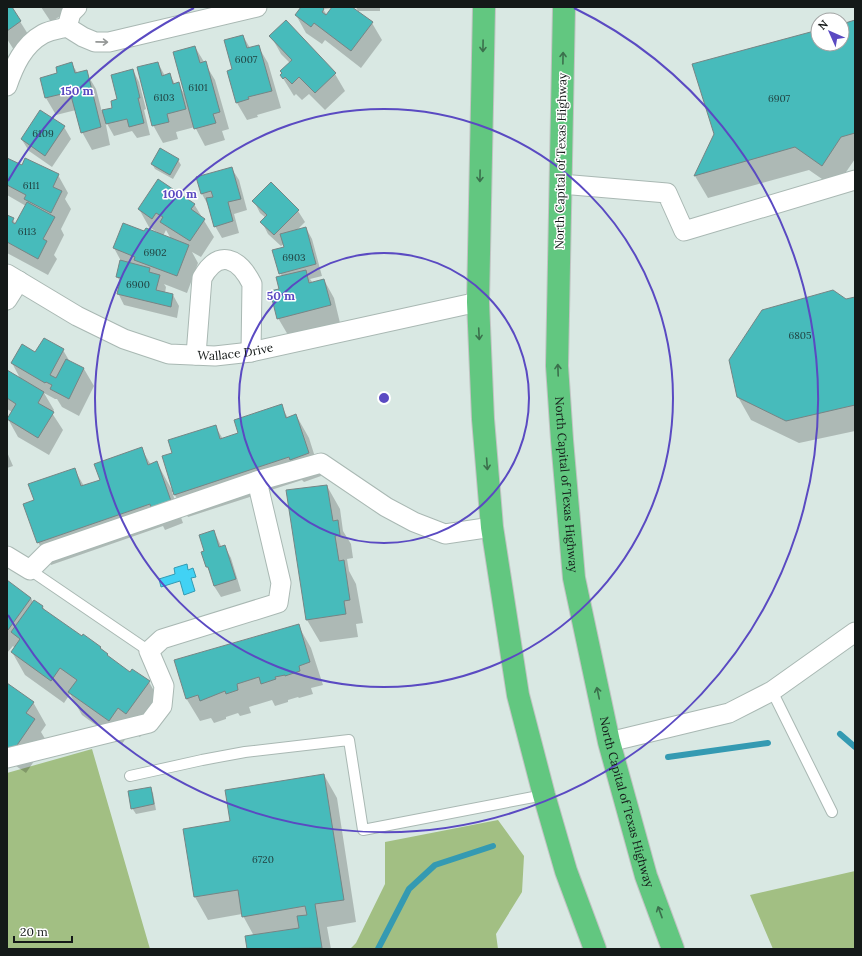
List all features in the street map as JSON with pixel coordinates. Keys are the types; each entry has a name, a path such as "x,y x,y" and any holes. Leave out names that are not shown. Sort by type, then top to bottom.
{"highway":[{"path":"484,7 478,302 483,419 492,527 518,695 544,795 566,871 595,949"},
{"name":"North Capital of Texas Highway","path":"564,7 558,366 562,440 574,578 609,742 646,876 673,949"}],"street":[{"path":"67,27 71,13 76,7"},
{"path":"7,86 14,68 25,48 43,34 67,27 83,37 95,42 109,42 257,7"},
{"path":"561,184 667,193 684,231 855,180"},
{"path":"196,355 202,278 207,268 219,260 229,260 239,266 247,275 252,284 252,352"},
{"path":"7,300 13,278"},
{"name":"Wallace Drive","path":"13,278 77,316 124,339 169,354 215,356 252,352 478,302"},
{"path":"7,556 30,570 47,553 257,481 321,463 386,507 414,522 445,534 492,527"},
{"path":"7,758 149,723 162,706 164,686 149,651 162,639 278,603 281,583 257,481"},
{"path":"609,742 728,713 772,691 855,632"}],"lane":[{"path":"30,570 149,651"},
{"path":"772,691 832,812"},
{"path":"130,776 245,752 349,740 363,830 544,795"}],"green space":[{"path":"92,749 150,949 7,949 7,773"},
{"path":"498,820 524,856 522,892 496,934 498,949 350,949 356,943 385,884 385,842"},
{"path":"855,871 855,949 773,949 750,895"}],"water":[{"path":"187,564 188,570 193,568 196,577 191,578 195,591 184,595 180,581 161,587 159,579 175,574 174,568"}],"building":[{"path":"7,7 12,7 21,21 7,31"},
{"path":"301,7 322,7 324,9 322,12 326,15 332,7 352,7 373,22 351,51 314,23 311,27 295,15"},
{"path":"286,20 336,73 315,93 299,77 292,84 285,77 283,79 280,75 282,73 280,71 292,60 269,36"},
{"path":"855,20 855,133 841,137 822,166 795,147 694,176 714,134 692,64 810,32 810,52 850,52 850,22"},
{"path":"243,35 247,48 259,45 272,91 248,97 249,99 236,103 227,71 232,69 224,40"},
{"path":"195,46 200,63 206,61 220,112 213,114 216,123 194,129 173,52"},
{"path":"72,62 75,73 87,70 101,127 81,133 70,92 45,98 40,78 57,73 56,67"},
{"path":"158,62 162,76 170,73 173,84 179,82 186,109 167,114 169,122 152,126 137,67"},
{"path":"133,69 144,123 129,127 127,119 106,124 102,110 112,108 111,101 117,99 111,75"},
{"path":"40,110 65,126 45,156 21,139"},
{"path":"160,148 179,159 170,175 151,164"},
{"path":"7,158 22,165 25,158 59,174 53,187 62,191 51,213 24,199 26,195 7,185"},
{"path":"232,167 241,199 228,202 233,221 214,227 206,198 213,197 211,191 201,194 196,177"},
{"path":"158,179 195,204 191,209 205,219 190,241 160,222 163,217 156,213 152,219 138,209"},
{"path":"271,182 299,210 274,235 260,222 267,215 252,201"},
{"path":"27,202 55,217 43,239 47,241 38,259 7,242 7,215 14,218 12,222 15,224"},
{"path":"123,223 144,231 146,228 189,245 177,276 134,260 135,257 113,248"},
{"path":"306,227 316,264 279,274 272,250 284,247 280,234"},
{"path":"120,260 150,268 149,272 160,275 156,290 173,294 171,307 117,294 121,278 116,277"},
{"path":"306,270 309,283 324,279 331,305 277,319 270,291 279,289 276,277"},
{"path":"833,290 846,299 855,297 855,405 786,421 737,397 729,360 762,310"},
{"path":"44,338 64,349 50,375 56,378 66,359 84,368 69,399 50,389 52,385 46,382 45,383 11,363 22,344 35,352"},
{"path":"7,370 44,392 38,403 54,412 38,438 7,419 16,404 7,398"},
{"path":"282,404 286,418 296,414 309,453 290,460 289,457 174,495 162,456 172,453 168,440 216,425 220,439 238,433 234,420"},
{"path":"142,447 148,465 157,461 171,501 151,508 150,504 37,543 23,504 34,500 28,484 75,468 81,486 100,480 94,464"},
{"path":"327,485 333,521 338,520 340,535 335,536 339,561 344,560 350,600 344,601 346,614 306,620 286,490"},
{"path":"214,530 219,547 225,545 236,579 214,586 201,552 204,551 199,535"},
{"path":"7,580 31,598 8,630 7,629"},
{"path":"34,600 43,606 42,608 82,636 83,634 101,647 100,648 108,654 107,655 130,672 132,669 150,681 126,714 118,708 109,721 68,692 77,680 60,668 51,681 11,652 20,639 11,632"},
{"path":"299,624 310,662 299,666 300,671 285,676 275,677 276,679 261,684 259,677 237,684 238,690 226,694 225,691 200,701 198,695 186,699 174,660"},
{"path":"7,683 34,702 26,713 35,719 13,751 7,747"},
{"path":"324,774 344,900 315,904 322,948 247,949 245,936 299,928 297,916 307,915 305,906 242,917 238,890 194,897 183,829 230,821 225,790"},
{"path":"151,787 154,804 131,809 128,791"}],"waterway":[{"path":"840,734 855,747"},
{"path":"668,757 768,743"},
{"path":"378,949 409,889 435,865 493,846"}]}
